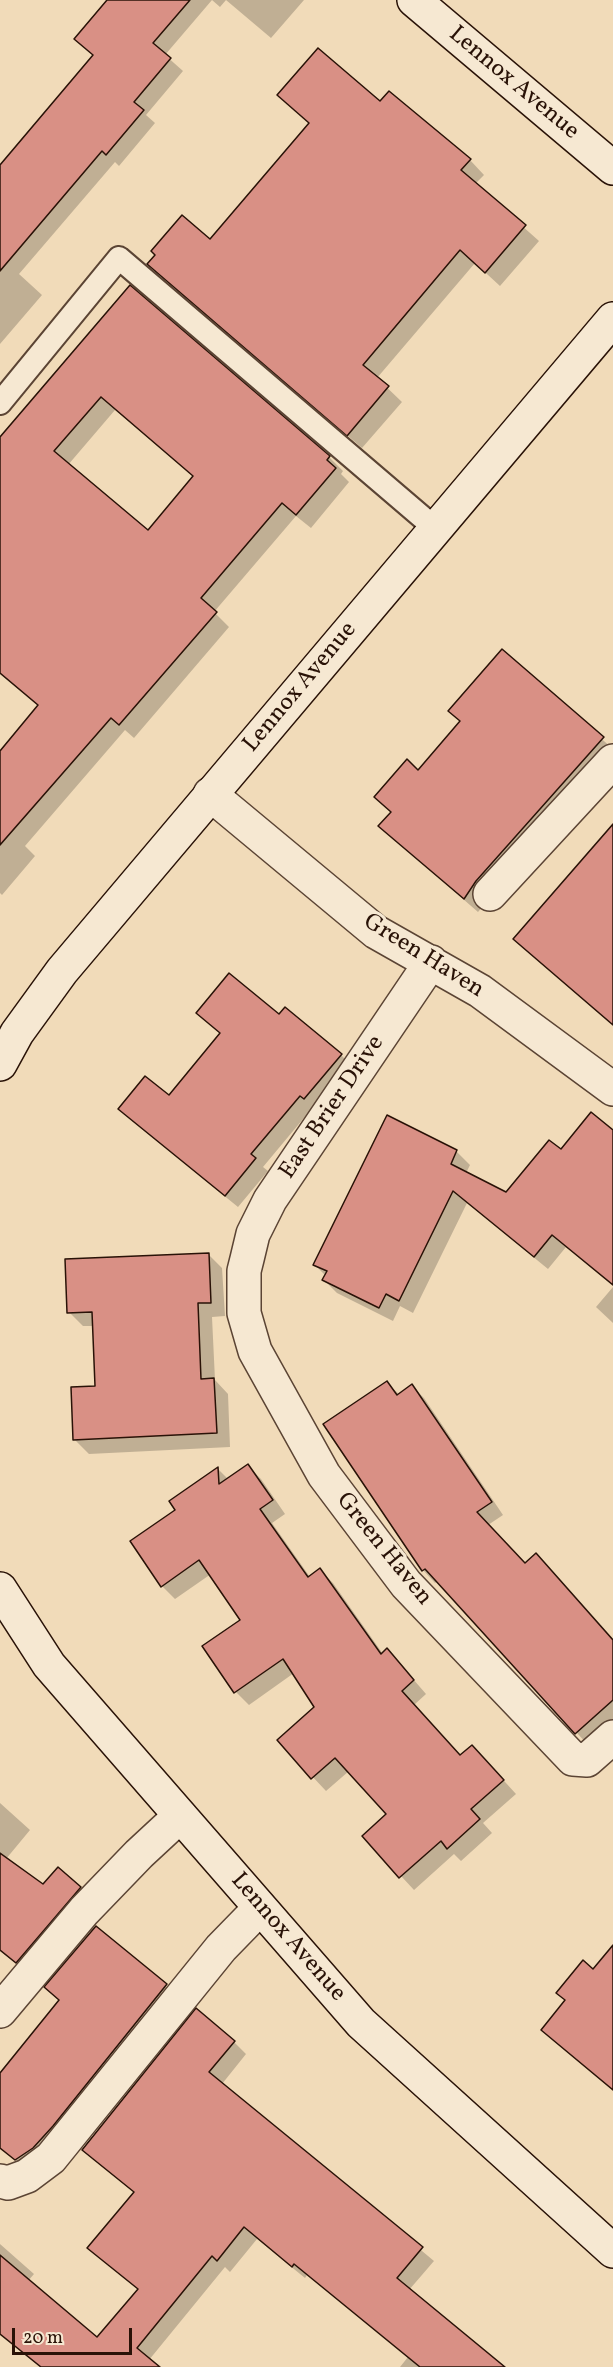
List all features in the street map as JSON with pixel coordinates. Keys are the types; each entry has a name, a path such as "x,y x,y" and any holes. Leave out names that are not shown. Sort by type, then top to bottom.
{"street":[{"name":"Lennox Avenue","path":"414,0 613,168"},
{"name":"Lennox Avenue","path":"0,1064 17,1033 62,971 613,319"},
{"path":"490,894 613,761"},
{"name":"Green Haven","path":"210,794 376,932 480,991 613,1089"},
{"name":"East Brier Drive","path":"247,1259 253,1234 270,1200 431,962"},
{"name":"Green Haven","path":"247,1259 244,1271 244,1313 255,1351 324,1476 406,1584 573,1759 587,1760 613,1737"},
{"name":"Lennox Avenue","path":"0,1589 49,1665 361,2023 613,2251"},
{"path":"0,2011 84,1911 139,1854 180,1816"},
{"path":"0,2181 8,2183 27,2176 51,2158 194,1980 260,1908"}],"lane":[{"path":"0,403 119,258 436,529"}],"building":[{"path":"107,0 190,0 153,43 171,58 134,102 144,110 106,155 102,151 0,271 0,165 93,55 74,39"},
{"path":"318,48 380,101 389,91 471,159 461,170 526,225 485,273 460,250 363,365 389,386 347,436 147,264 155,255 151,251 182,215 210,239 309,123 277,95"},
{"path":"130,285 330,456 327,460 336,468 296,515 282,503 201,598 217,612 119,725 111,718 0,845 0,751 38,705 0,673 0,437","holes":["101,397 193,476 148,530 54,451"]},
{"path":"502,649 604,737 476,881 464,899 378,826 391,812 374,797 407,759 418,770 460,721 448,711"},
{"path":"613,824 613,1025 513,939"},
{"path":"229,973 279,1014 285,1007 342,1054 304,1099 300,1096 251,1154 256,1158 225,1196 118,1109 145,1076 169,1095 220,1033 196,1013"},
{"path":"591,1112 613,1130 613,1285 552,1235 534,1257 453,1191 399,1301 386,1294 379,1308 322,1280 327,1271 313,1265 387,1115 457,1150 451,1164 506,1192 549,1140 561,1149"},
{"path":"209,1253 211,1303 198,1303 201,1379 214,1378 217,1433 73,1440 71,1387 95,1386 92,1312 67,1313 65,1259"},
{"path":"387,1381 397,1395 412,1384 492,1502 477,1512 525,1563 536,1553 613,1640 613,1700 575,1734 425,1569 422,1571 323,1424"},
{"path":"248,1464 273,1500 260,1509 308,1577 320,1568 381,1654 387,1648 414,1680 402,1691 460,1755 472,1745 504,1780 471,1809 480,1819 447,1849 441,1841 399,1878 362,1836 386,1814 335,1758 311,1779 277,1740 314,1707 283,1659 234,1693 202,1646 240,1620 199,1560 161,1587 130,1541 175,1510 169,1501 218,1467 219,1484"},
{"path":"0,1853 43,1884 58,1867 81,1887 16,1963 0,1950"},
{"path":"96,1926 167,1984 53,2126 33,2148 15,2160 0,2148 0,2073 59,2000 44,1987"},
{"path":"613,1945 613,2090 541,2030 565,2000 556,1993 583,1960 593,1969"},
{"path":"196,2008 235,2041 209,2072 423,2247 397,2278 505,2367 420,2367 294,2264 292,2267 244,2227 217,2261 212,2256 137,2348 160,2367 41,2367 0,2334 0,2255 97,2337 138,2289 87,2248 134,2192 82,2150"}]}
